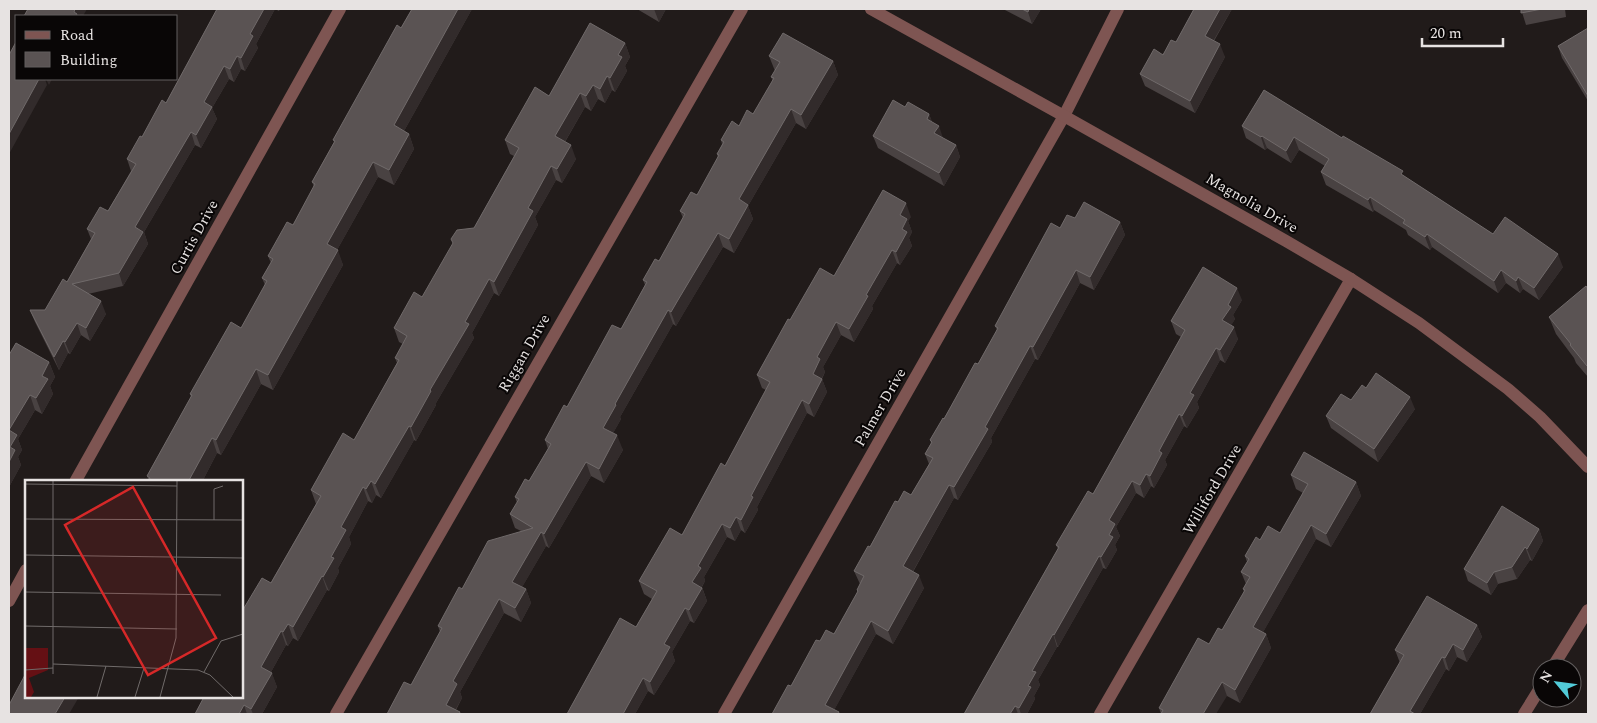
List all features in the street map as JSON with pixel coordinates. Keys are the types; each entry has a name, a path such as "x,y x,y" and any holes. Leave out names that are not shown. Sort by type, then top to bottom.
{"street":[{"name":"Curtis Drive","path":"76,480 340,9"},
{"name":"Riggan Drive","path":"336,714 742,9"},
{"name":"Magnolia Drive","path":"870,9 1278,236 1351,279 1419,323 1508,389 1540,417 1588,467"},
{"name":"Palmer Drive","path":"724,714 1064,116 1118,9"},
{"name":"Williford Drive","path":"1100,714 1351,279"},
{"path":"9,601 25,572"},
{"path":"1558,658 1588,610"},
{"path":"1524,714 1532,701"}],"building":[{"path":"28,9 75,9 74,12 77,14 76,15 25,15"},
{"path":"217,9 264,9 250,34 253,36 241,58 237,56 230,69 224,66 204,102 212,107 196,135 191,132 135,227 143,232 119,273 72,284 101,301 86,328 77,323 65,342 63,341 54,357 30,310 45,310 63,279 67,282 95,233 87,229 100,207 108,211 136,164 127,159 140,136 142,137 162,100 166,103"},
{"path":"412,9 458,9 394,125 409,134 389,170 373,162 327,244 338,250 268,375 256,369 216,440 212,438 189,480 149,480 150,478 147,476 192,395 190,394 231,322 241,328 267,281 262,278 273,259 268,256 287,222 293,225 315,184 312,182 335,141 333,140 397,25 401,28"},
{"path":"1194,9 1220,9 1205,36 1220,44 1190,101 1140,74 1154,49 1163,55 1171,40 1176,42"},
{"path":"1521,9 1542,9 1521,13"},
{"path":"590,23 625,43 618,55 622,57 610,78 607,76 600,89 593,85 586,96 580,93 555,136 571,145 557,169 551,166 528,208 533,211 494,282 489,279 465,322 469,324 430,390 411,427 409,426 375,484 371,481 366,489 363,487 341,527 346,530 331,557 334,558 323,577 293,627 288,624 283,632 281,631 261,667 272,673 251,709 244,705 239,714 195,714 203,698 242,698 242,611 262,578 271,583 321,496 311,490 343,433 354,440 399,360 395,358 407,336 394,328 414,292 422,297 453,243 451,239 457,230 474,228 519,148 505,140 535,87 549,96"},
{"path":"1588,28 1588,96 1558,46"},
{"path":"783,33 833,61 801,115 791,109 739,199 748,205 729,239 718,233 671,312 668,310 603,428 617,435 599,469 586,462 544,534 541,532 512,582 526,589 515,608 499,599 453,681 457,684 446,705 460,712 459,714 387,714 404,682 411,685 442,628 438,626 459,587 462,589 488,541 533,528 510,514 519,499 515,497 525,479 529,481 551,444 545,440 564,405 567,407 612,325 621,329 647,282 643,280 655,259 659,261 685,214 680,211 691,192 697,195 719,155 717,154 724,142 721,140 732,121 739,126 747,110 753,114 774,78 771,77 780,62 769,56"},
{"path":"15,44 15,80 38,80 9,134 9,55"},
{"path":"1264,90 1342,138 1343,136 1403,171 1401,174 1493,234 1505,217 1558,254 1534,288 1518,277 1516,281 1501,270 1494,281 1427,234 1425,237 1403,223 1405,220 1370,197 1368,200 1321,172 1329,159 1294,137 1286,151 1242,126"},
{"path":"893,100 905,107 908,102 929,114 927,119 939,126 934,133 956,145 939,173 873,136"},
{"path":"883,190 906,203 900,215 907,219 902,229 907,232 896,252 892,250 849,329 836,322 817,357 820,359 813,374 822,379 809,404 802,400 751,496 753,497 741,520 736,517 730,528 722,524 698,566 701,568 692,582 702,588 689,610 685,608 664,644 670,647 650,682 643,678 623,714 567,714 620,618 636,627 657,591 639,581 670,528 682,535 721,463 725,466 770,382 757,375 788,319 790,320 820,268 834,276"},
{"path":"1084,202 1120,222 1090,277 1076,270 1033,347 1030,346 985,427 988,429 954,487 949,485 903,566 919,575 888,631 871,621 825,705 839,712 838,714 772,714 788,685 791,686 816,640 820,641 826,630 834,634 858,591 864,576 854,571 868,546 870,547 895,501 898,502 904,491 911,495 933,458 925,454 932,442 930,440 975,363 978,364 998,328 995,326 1051,223 1060,228 1067,215 1075,218"},
{"path":"1203,267 1237,288 1228,305 1231,307 1222,320 1234,327 1220,350 1216,348 1190,393 1194,395 1182,416 1179,414 1159,451 1162,453 1150,476 1146,474 1140,485 1132,481 1109,520 1115,524 1109,535 1113,537 1101,557 1099,556 1032,671 1036,672 1028,686 1031,687 1019,708 1015,706 1010,714 964,714 1059,547 1056,545 1088,491 1093,494 1185,330 1171,321"},
{"path":"1586,286 1588,289 1587,366 1549,317"},
{"path":"16,343 49,362 42,376 48,379 36,398 30,395 9,430 9,355"},
{"path":"1376,373 1410,397 1374,449 1326,416 1341,394 1351,400 1362,385 1366,388"},
{"path":"9,430 17,435 10,447 15,450 9,462"},
{"path":"1304,452 1356,482 1326,534 1311,525 1253,627 1266,634 1235,690 1222,682 1203,714 1161,714 1163,710 1159,708 1198,638 1209,644 1218,628 1222,630 1245,590 1243,589 1250,577 1241,572 1249,559 1245,556 1256,537 1260,540 1268,526 1280,533 1308,484 1291,475"},
{"path":"1502,506 1539,529 1527,549 1525,547 1512,567 1494,572 1487,583 1464,569"},
{"path":"1427,596 1477,625 1463,650 1453,644 1445,658 1442,657 1410,711 1415,714 1370,714 1404,655 1395,650"},
{"path":"25,675 25,698 64,698 55,714 9,714 9,705"}]}
